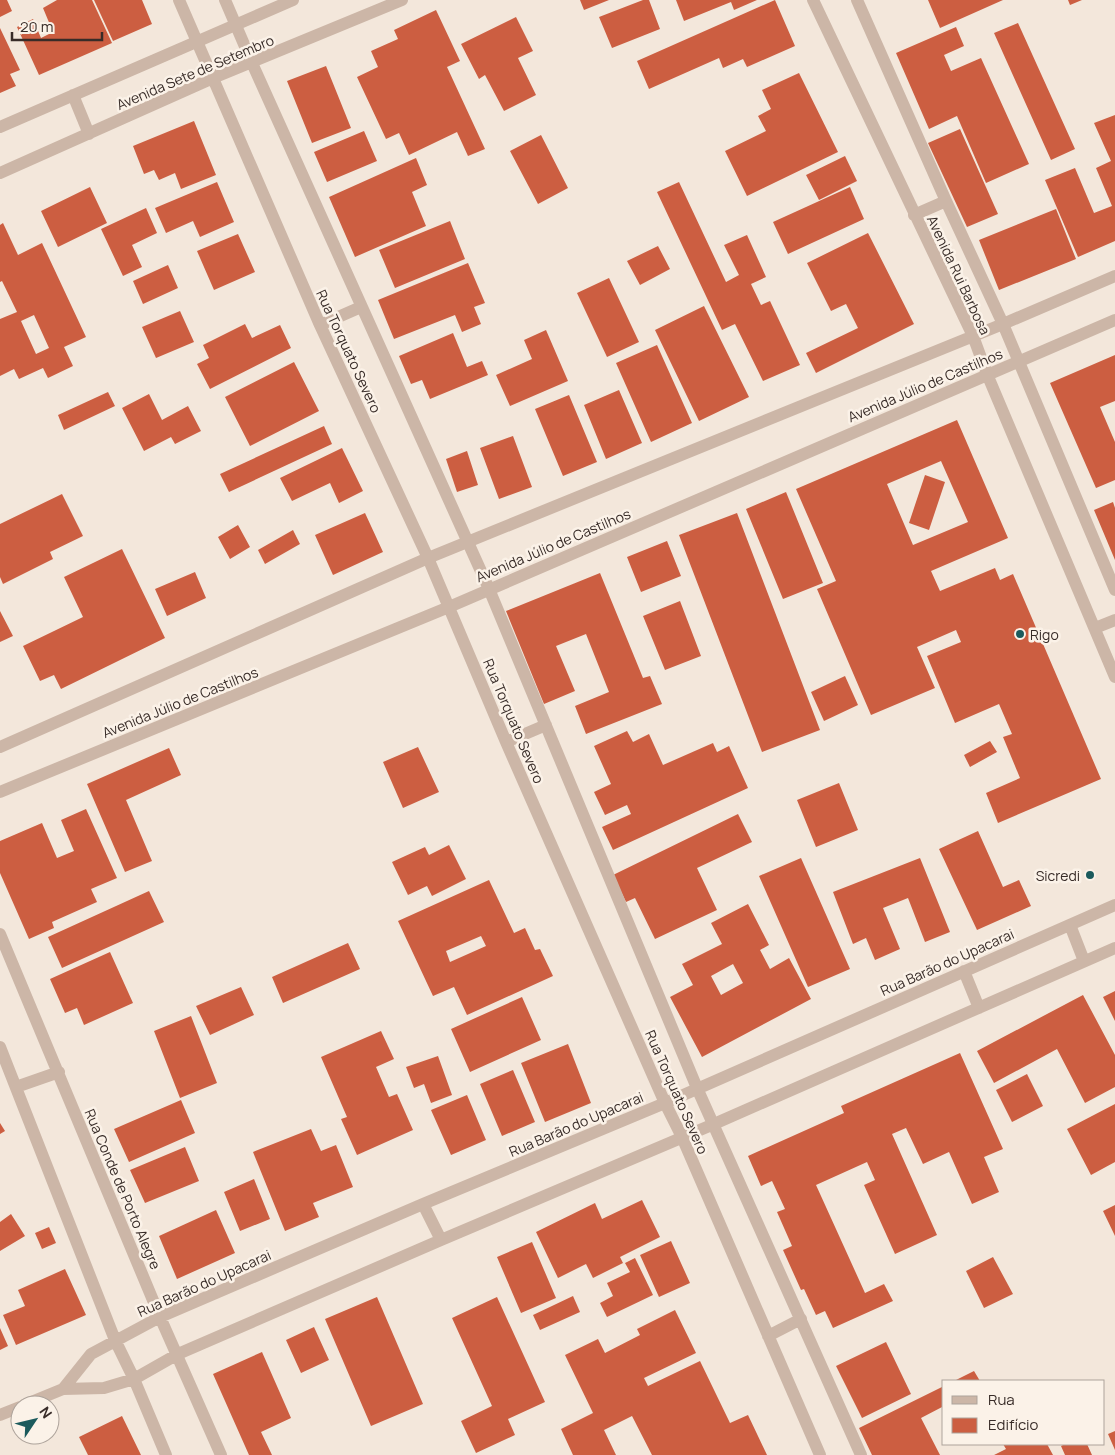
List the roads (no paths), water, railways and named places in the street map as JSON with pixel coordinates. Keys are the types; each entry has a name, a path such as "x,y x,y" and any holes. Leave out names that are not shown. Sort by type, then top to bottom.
{"street":[{"name":"Rua Torquato Severo","path":"179,0 320,325 428,558 506,742 665,1103 682,1137 820,1455"},
{"name":"Rua Torquato Severo","path":"225,0 488,589 697,1088 861,1455"},
{"name":"Avenida Sete de Setembro","path":"0,126 293,0"},
{"name":"Avenida Sete de Setembro","path":"0,173 213,78 402,0"},
{"name":"Avenida Rui Barbosa","path":"813,0 973,336 987,374 1115,677"},
{"name":"Avenida Rui Barbosa","path":"857,0 946,201 1004,324 1115,590"},
{"path":"73,95 89,134"},
{"path":"914,215 946,201"},
{"name":"Avenida Júlio de Castilhos","path":"0,747 428,558 467,544 1004,324 1115,276"},
{"path":"320,325 361,307"},
{"name":"Avenida Júlio de Castilhos","path":"0,792 449,607 1115,320"},
{"path":"1095,628 1115,620"},
{"path":"506,742 546,725"},
{"name":"Rua Barão do Upacarai","path":"62,1389 91,1354 160,1317 665,1103 1115,905"},
{"path":"1070,925 1084,961"},
{"name":"Rua Conde de Porto Alegre","path":"0,934 160,1317 178,1354 221,1455"},
{"name":"Rua Barão do Upacarai","path":"48,1395 62,1389 104,1388 134,1379 178,1354 714,1124 1115,948"},
{"path":"964,971 979,1008"},
{"path":"0,1047 116,1340 166,1455"},
{"path":"16,1087 58,1072"},
{"path":"423,1204 441,1240"},
{"path":"768,1336 801,1319"}],"place":[{"name":"Rigo","path":"1020,634"},
{"name":"Sicredi","path":"1090,875"}]}
